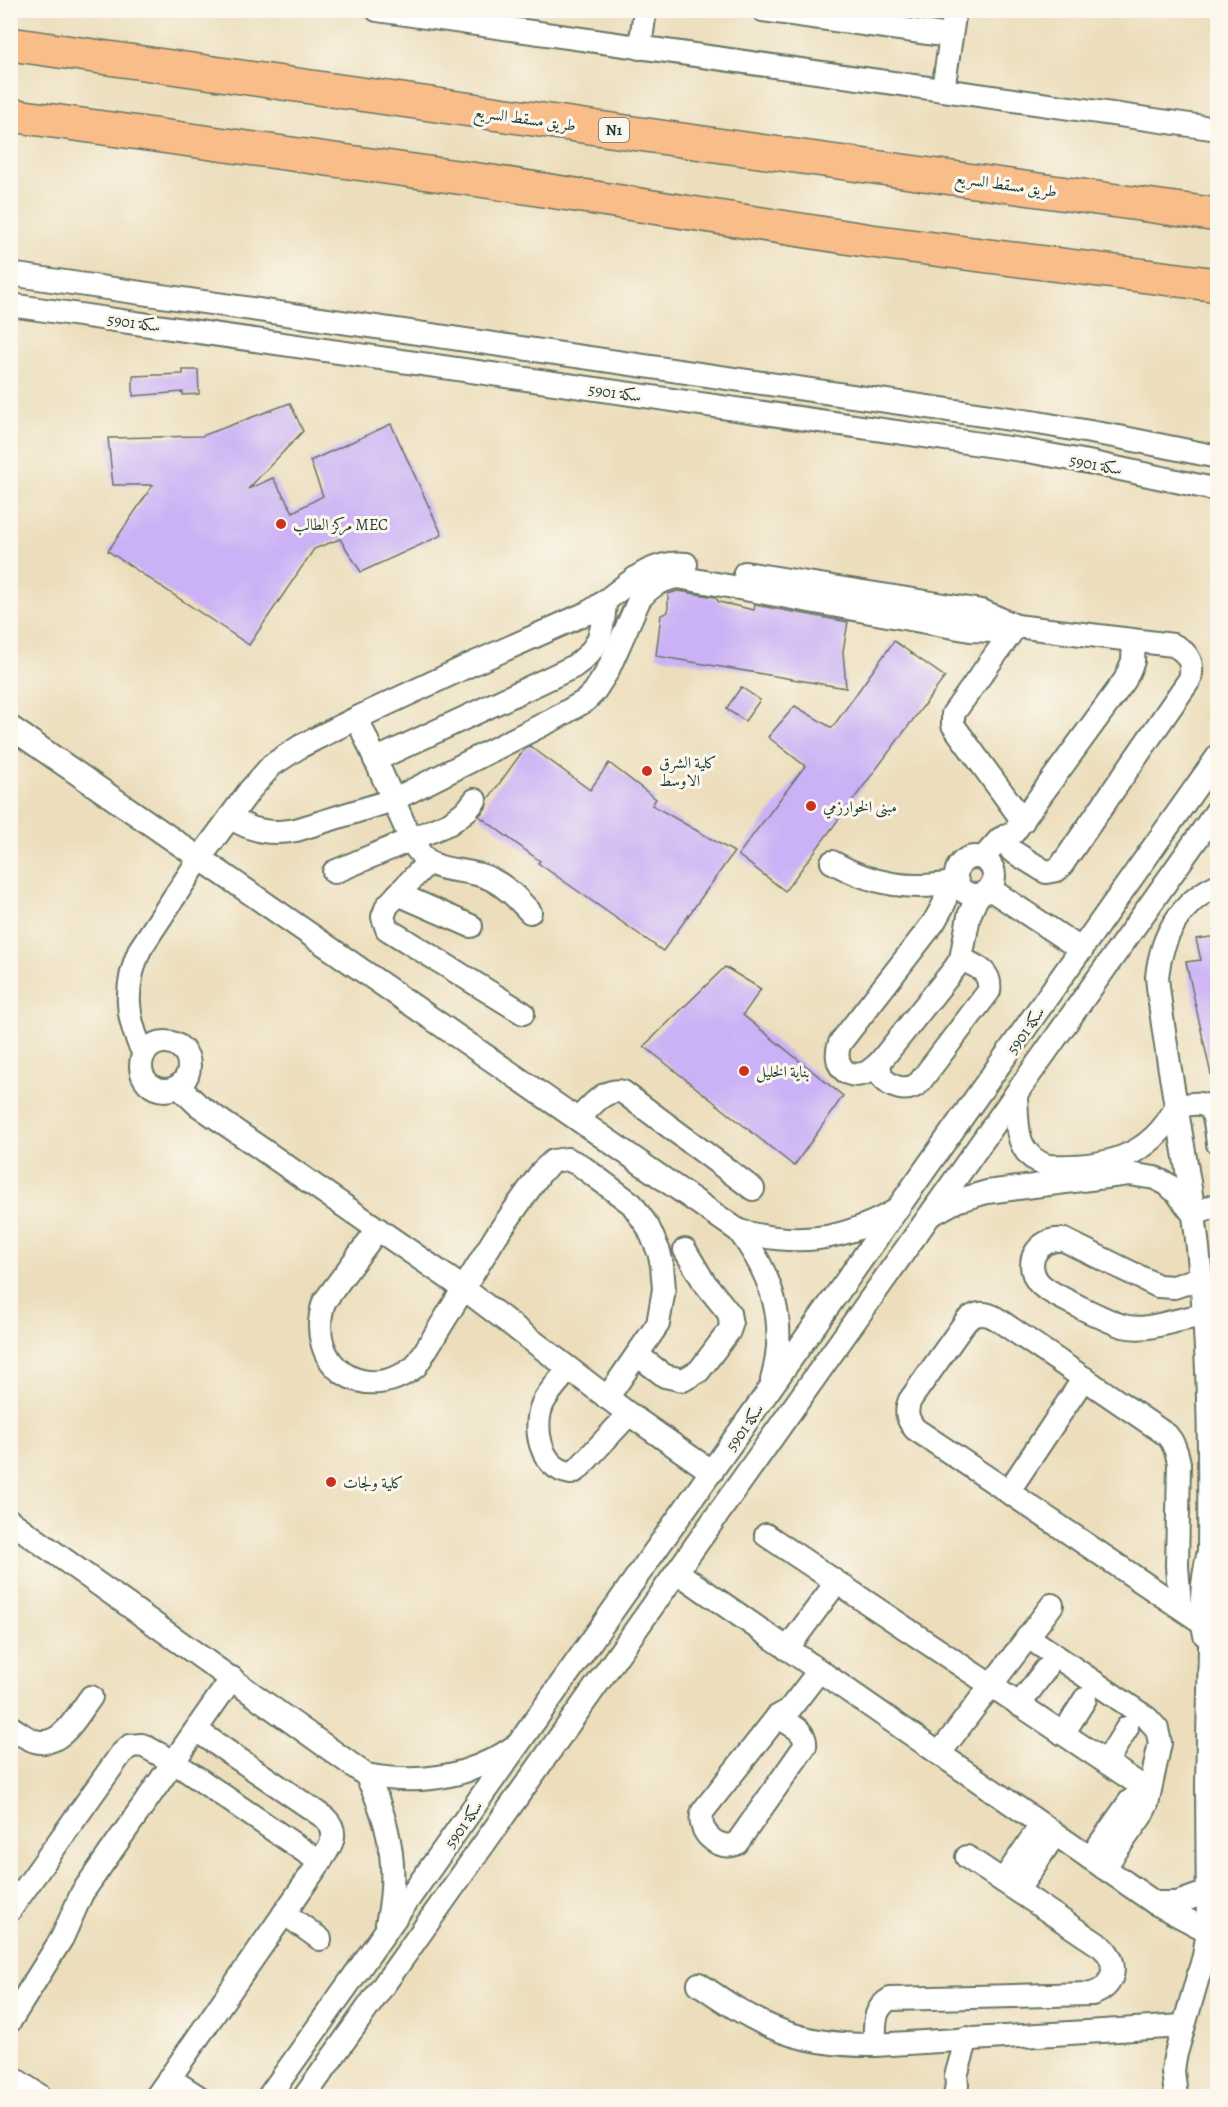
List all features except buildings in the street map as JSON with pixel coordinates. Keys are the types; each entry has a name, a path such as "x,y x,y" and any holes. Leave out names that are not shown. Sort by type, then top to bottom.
{"highway":[{"name":"طريق مسقط السريع","path":"10,44 1218,215"},
{"path":"10,115 486,181 871,241 1218,285"}],"street":[{"path":"640,48 645,10"},
{"path":"763,10 950,36"},
{"path":"943,90 955,10"},
{"path":"387,11 1218,129"},
{"name":"سكة 5901","path":"10,274 1048,424 1218,458"},
{"name":"سكة 5901","path":"10,305 1022,450 1217,490"},
{"path":"144,1054 131,1025 127,994 140,949 200,858 260,776 301,746 357,718 587,613 637,575 651,568 681,563 982,611 1016,626"},
{"path":"230,817 254,830 282,833 393,800 554,719 585,701 594,692 604,678 633,611 646,591 656,584 678,577 970,630 993,631 1016,626 1173,645 1181,648 1191,662 1190,679 1057,870 1046,872 1016,834 952,720 953,714 1016,626"},
{"path":"608,599 633,611"},
{"path":"375,760 582,662 590,654 601,635 608,599"},
{"path":"1082,950 986,878 971,857 960,864 934,922 840,1043 837,1058 840,1066 845,1071 861,1075 879,1063 961,959 966,927 986,878 1000,839 1016,834 1125,680 1133,662 1134,641"},
{"path":"357,718 411,840 428,862 445,870 466,872 490,879 511,892 530,912"},
{"path":"10,727 739,1231 762,1265 774,1295 779,1343 776,1367 769,1391"},
{"name":"سكة 5901","path":"269,2097 1218,756"},
{"path":"334,872 450,823 468,809 475,800"},
{"name":"سكة 5901","path":"305,2097 1218,809"},
{"path":"428,862 384,911 383,917 387,929 523,1013"},
{"path":"832,862 861,877 892,885 925,886 953,882 965,892 986,878"},
{"path":"1176,2097 1174,2057 1204,1956 1208,1931 1207,1784 1210,1621 1205,1570 1213,1559 1210,1455 1213,1400 1194,1215 1159,993 1159,961 1168,931 1177,917 1200,895 1218,885"},
{"path":"398,894 471,926"},
{"path":"879,1063 881,1076 890,1084 907,1089 919,1083 990,991 989,977 985,971 961,959"},
{"path":"157,1043 174,1044 186,1056 188,1072 178,1086 160,1089 152,1086 141,1072 144,1054 157,1043"},
{"path":"178,1086 198,1105 463,1288 607,1398 712,1472"},
{"path":"578,1119 606,1093 622,1092 753,1189"},
{"path":"1016,1096 1019,1139 1023,1149 1038,1163 1048,1166 1111,1161 1125,1157 1156,1137 1170,1120 1176,1107 1194,1102 1208,1106 1215,1118 1218,1144"},
{"path":"378,1229 324,1302 319,1316 318,1330 321,1344 332,1363 349,1377 363,1382 377,1383 392,1381 417,1366 496,1236 542,1170 553,1161 560,1159 574,1161 632,1204 648,1227 659,1252 664,1277 658,1324 607,1398"},
{"name":"سكة 5901","path":"930,1216 956,1201 987,1192 1129,1174 1155,1178 1167,1184 1194,1215"},
{"path":"1194,1215 1218,1204"},
{"path":"739,1231 785,1240 820,1239 854,1231 896,1211"},
{"path":"1200,1278 1174,1287 1151,1283 1064,1240 1049,1241 1037,1250 1032,1264 1035,1278 1046,1289 1124,1326 1141,1328 1181,1318 1204,1316"},
{"path":"637,1355 671,1378 689,1378 699,1371 729,1331 731,1325 729,1313 704,1282 685,1250"},
{"path":"1159,1325 1166,1287"},
{"path":"1180,1607 1177,1566 1179,1463 1176,1448 1167,1435 991,1315 978,1314 966,1321 910,1400 907,1415 910,1423 915,1429 1180,1607 1210,1621"},
{"path":"568,1369 544,1400 538,1424 544,1452 558,1469 570,1473 577,1470 629,1414"},
{"path":"1008,1492 1084,1378"},
{"path":"1179,1463 1210,1455"},
{"path":"10,1521 366,1775 390,1780 413,1781 448,1776 481,1766 521,1742"},
{"path":"766,1535 1149,1791"},
{"path":"677,1572 1155,1903 1208,1931"},
{"path":"787,1649 836,1583"},
{"path":"939,1754 1052,1605"},
{"path":"1028,1637 1152,1723 1157,1729 1160,1743 1145,1811 1097,1863"},
{"path":"777,1717 804,1735 805,1746 740,1840 734,1845 722,1845 705,1832 701,1824 702,1815 777,1717 789,1710 814,1667"},
{"path":"1019,1705 1045,1670"},
{"path":"11,2019 59,1945 82,1893 232,1678"},
{"path":"10,1726 35,1741 51,1741 64,1732 91,1697"},
{"path":"1063,1734 1086,1699"},
{"path":"1106,1762 1127,1728"},
{"path":"157,2097 320,1862 332,1844 333,1838 332,1827 325,1818 196,1730"},
{"path":"10,1910 125,1749 136,1744 174,1762 320,1862"},
{"path":"366,1775 381,1807 391,1840 393,1887 386,1932"},
{"path":"247,1812 270,1781"},
{"path":"1010,1886 1048,1829"},
{"path":"875,2045 876,2014 884,2003 890,2000 1085,1995 1100,1992 1110,1981 1114,1966 1108,1952 967,1857"},
{"path":"1155,1903 1177,1903 1208,1892"},
{"path":"284,1913 320,1939"},
{"path":"699,1984 756,2021 796,2037 838,2045 875,2045 1184,2026"},
{"path":"946,2097 950,2082 955,2086 966,2038"},
{"path":"10,2076 40,2097"},
{"path":"169,2078 197,2097"}],"place":[{"name":"مركز الطالب MEC","path":"281,524"},
{"name":"كلية الشرق الاوسط","path":"647,771"},
{"name":"مبنى الخوارزمي","path":"811,806"},
{"name":"بناية الخليل","path":"744,1071"},
{"name":"كلية ولجات","path":"331,1482"}]}
